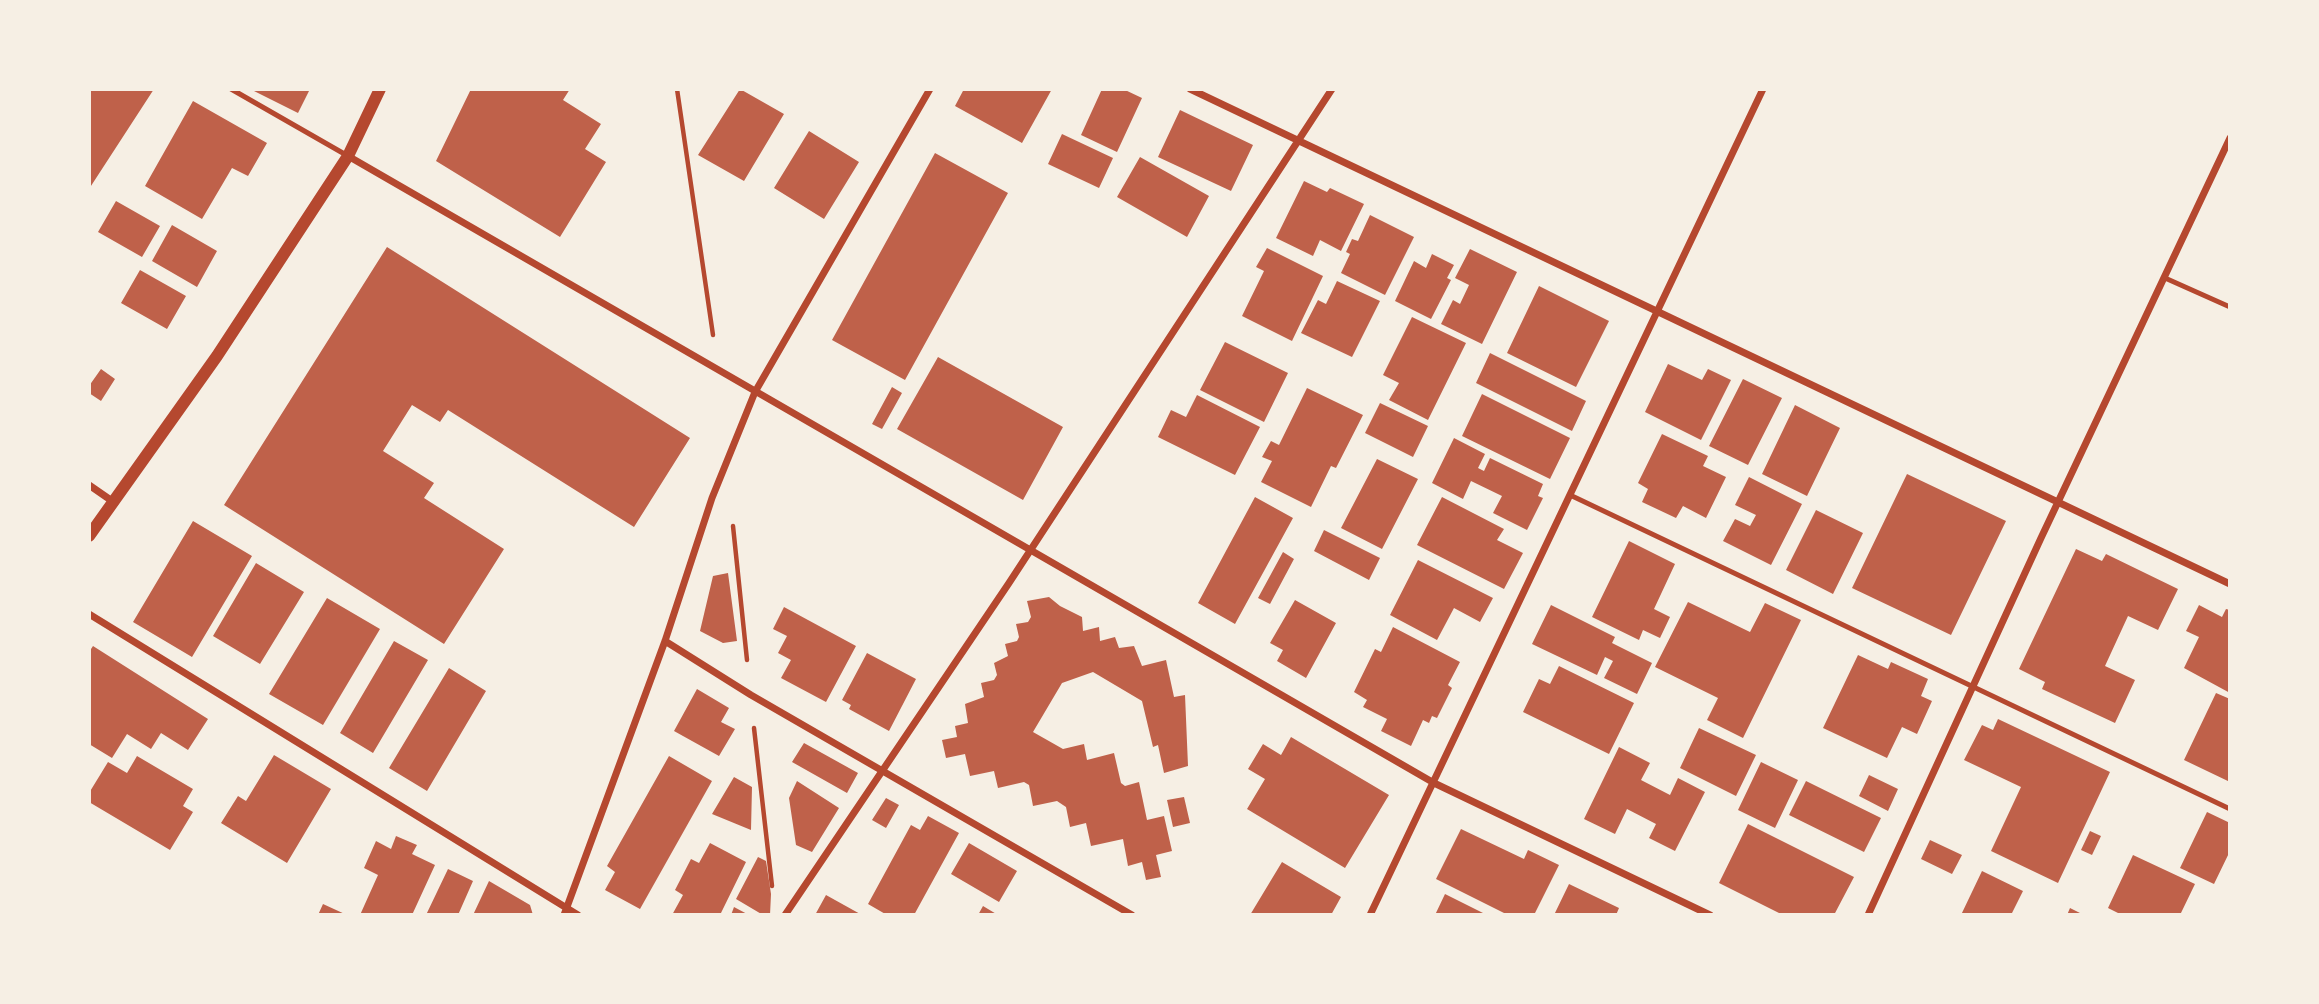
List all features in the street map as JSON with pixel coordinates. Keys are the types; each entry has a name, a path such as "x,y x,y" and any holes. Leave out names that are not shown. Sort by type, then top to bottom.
{"street":[{"path":"89,536 217,356 348,156 380,89"},
{"path":"566,911 665,641 712,498 755,392 930,89"},
{"path":"1189,89 2230,584"},
{"path":"785,915 884,772 1332,89"},
{"path":"1370,915 1763,89"},
{"path":"1868,915 2058,501 2230,138"},
{"path":"348,156 1434,783 1710,915"},
{"path":"89,485 115,503"},
{"path":"89,614 566,911 578,915"},
{"path":"665,641 751,695 1132,915"}],"lane":[{"path":"231,89 348,156"},
{"path":"2165,278 2230,307"},
{"path":"1570,495 1974,684 2230,808"}],"path":[{"path":"677,89 718,370"}],"building":[{"path":"89,89 154,89 89,189"},
{"path":"250,89 310,89 298,113"},
{"path":"471,89 570,89 563,100 601,124 585,149 606,162 560,237 436,161"},
{"path":"740,89 784,114 744,181 698,155"},
{"path":"964,89 1052,89 1022,143 955,106"},
{"path":"1102,89 1123,89 1142,98 1117,152 1081,135"},
{"path":"193,101 267,143 248,176 232,168 202,219 145,186"},
{"path":"1180,110 1253,145 1231,191 1158,157"},
{"path":"809,131 859,162 824,219 774,188"},
{"path":"1062,134 1113,158 1099,188 1048,164"},
{"path":"935,153 1008,193 905,380 832,340"},
{"path":"1140,157 1209,196 1187,237 1117,197"},
{"path":"1304,181 1327,192 1330,188 1364,204 1341,251 1320,240 1313,256 1276,238"},
{"path":"116,201 160,226 142,257 98,232"},
{"path":"1370,215 1414,237 1385,295 1341,273 1350,254 1346,252 1352,239 1358,241"},
{"path":"172,225 217,251 197,287 152,261"},
{"path":"387,247 690,438 634,527 448,410 440,422 412,405 383,451 434,483 424,498 504,549 444,644 224,505"},
{"path":"1267,248 1323,276 1292,341 1242,316 1264,271 1256,267"},
{"path":"1470,249 1517,272 1482,344 1441,324 1453,300 1460,304 1469,285 1455,278"},
{"path":"1432,254 1454,265 1447,278 1451,280 1431,319 1395,301 1414,261 1426,268"},
{"path":"140,270 186,296 167,329 121,303"},
{"path":"1337,281 1380,301 1352,357 1301,333 1318,300 1326,304"},
{"path":"1539,286 1609,321 1576,387 1507,353"},
{"path":"1412,317 1466,343 1428,420 1389,400 1399,383 1383,375"},
{"path":"1225,342 1288,373 1264,422 1200,390"},
{"path":"1490,353 1586,401 1572,431 1476,383"},
{"path":"938,357 1063,427 1023,500 897,429"},
{"path":"1668,364 1702,380 1708,369 1731,380 1701,440 1645,412"},
{"path":"101,369 115,379 101,401 89,393 89,386"},
{"path":"1743,379 1782,398 1748,465 1709,446"},
{"path":"892,387 902,393 882,429 872,424"},
{"path":"1307,388 1363,415 1336,468 1331,466 1311,507 1261,482 1272,461 1262,457 1271,441 1279,445"},
{"path":"1482,394 1570,438 1550,479 1462,436"},
{"path":"1197,395 1260,427 1235,475 1158,437 1171,410 1186,417"},
{"path":"1380,403 1428,426 1413,457 1365,433"},
{"path":"1795,405 1840,428 1807,496 1762,474"},
{"path":"1662,434 1708,456 1703,466 1726,477 1706,518 1683,506 1676,518 1642,502 1648,489 1638,483"},
{"path":"1454,438 1485,454 1478,468 1484,471 1490,458 1543,484 1538,496 1543,498 1527,530 1493,513 1502,496 1471,481 1463,499 1432,483"},
{"path":"1377,459 1418,479 1382,549 1341,528"},
{"path":"1907,474 2006,521 1951,635 1852,588"},
{"path":"1749,477 1802,504 1771,565 1723,541 1735,519 1750,526 1756,515 1735,505"},
{"path":"1255,497 1293,518 1235,624 1198,603"},
{"path":"1442,497 1504,529 1497,540 1523,553 1504,589 1417,545"},
{"path":"1816,510 1863,533 1833,594 1786,570"},
{"path":"193,521 252,556 192,657 133,622"},
{"path":"1324,530 1380,558 1369,580 1314,551"},
{"path":"1629,541 1675,564 1654,609 1670,617 1660,638 1643,630 1639,640 1592,617"},
{"path":"2076,549 2102,561 2106,554 2178,589 2158,630 2128,616 2105,666 2135,680 2115,723 2042,689 2045,682 2019,669"},
{"path":"1283,552 1294,559 1270,604 1258,598"},
{"path":"1418,560 1493,598 1480,622 1454,608 1437,640 1390,615"},
{"path":"256,563 304,592 260,664 213,636"},
{"path":"728,573 737,641 723,643 700,631 713,576"},
{"path":"1049,597 1082,617 1083,631 1099,627 1100,641 1115,637 1119,648 1134,646 1142,666 1166,660 1174,697 1185,695 1188,766 1164,773 1158,745 1153,747 1142,701 1093,672 1062,683 1033,732 1063,749 1084,744 1087,760 1114,753 1121,783 1125,786 1139,782 1147,820 1164,816 1172,851 1156,855 1161,877 1146,880 1142,862 1128,866 1123,839 1091,846 1086,823 1070,827 1066,807 1057,801 1033,806 1029,785 1024,782 998,788 994,771 970,776 965,754 946,758 942,740 957,737 955,726 968,723 965,704 984,697 981,683 994,680 997,675 994,663 1008,656 1005,644 1017,641 1019,637 1016,624 1028,622 1031,617 1027,601"},
{"path":"327,598 380,629 323,725 269,694"},
{"path":"1295,600 1336,623 1306,678 1277,661 1283,650 1270,643"},
{"path":"1688,602 1750,632 1765,603 1801,620 1743,738 1707,720 1718,698 1655,667"},
{"path":"1551,605 1615,637 1612,643 1652,663 1637,694 1604,678 1613,661 1605,657 1597,675 1532,644"},
{"path":"2199,605 2222,617 2226,609 2230,610 2230,693 2184,668 2199,637 2186,631"},
{"path":"784,607 856,646 826,702 781,678 791,660 778,653 787,636 773,629"},
{"path":"1393,627 1460,662 1448,685 1452,688 1437,718 1432,716 1429,723 1423,720 1411,746 1381,731 1387,719 1363,707 1367,700 1354,692 1375,649 1381,652"},
{"path":"394,641 428,660 373,753 340,733"},
{"path":"93,646 208,719 188,750 161,733 151,749 127,734 112,758 89,744 89,652"},
{"path":"867,653 916,679 889,731 849,709 851,705 842,700"},
{"path":"1858,655 1888,669 1891,662 1928,679 1921,696 1932,701 1917,734 1902,727 1887,758 1823,728"},
{"path":"1559,666 1634,703 1609,754 1523,712 1539,679 1550,684"},
{"path":"449,668 486,691 427,791 389,768"},
{"path":"697,689 729,708 721,722 735,729 719,756 674,731"},
{"path":"2216,693 2230,699 2230,782 2184,760"},
{"path":"1998,719 2110,772 2058,883 1991,851 2021,787 1964,760 1982,725 1993,730"},
{"path":"1699,728 1756,755 1736,796 1680,768"},
{"path":"1291,737 1389,795 1345,868 1247,809 1265,779 1248,769 1263,744 1281,755"},
{"path":"804,743 858,773 847,793 792,762"},
{"path":"1619,747 1650,763 1641,780 1670,795 1678,778 1705,792 1675,851 1649,838 1656,824 1627,809 1615,834 1584,819"},
{"path":"274,755 331,789 287,863 221,823 238,796 246,801"},
{"path":"137,756 193,789 183,806 193,812 170,850 89,802 89,793 108,762 127,773"},
{"path":"669,756 712,781 640,909 605,890 615,872 607,866"},
{"path":"1761,762 1798,780 1775,828 1738,810"},
{"path":"1869,775 1898,789 1888,811 1859,796"},
{"path":"734,777 752,787 751,830 712,814"},
{"path":"797,781 839,808 812,852 796,845 789,798"},
{"path":"1806,781 1881,818 1864,852 1789,815"},
{"path":"1184,797 1190,823 1173,827 1167,800"},
{"path":"886,798 899,805 886,828 872,820"},
{"path":"2207,812 2230,823 2230,851 2214,884 2180,868"},
{"path":"928,816 959,833 914,915 887,915 868,904 911,825 920,830"},
{"path":"1748,824 1854,877 1834,915 1783,915 1719,883"},
{"path":"1461,829 1524,859 1528,850 1559,865 1534,915 1508,915 1436,879"},
{"path":"2090,831 2101,836 2092,855 2081,850"},
{"path":"396,836 417,845 412,854 435,865 412,915 360,915 378,875 364,868 376,841 391,849"},
{"path":"1930,840 1962,855 1952,874 1921,859"},
{"path":"710,843 746,862 720,915 672,915 683,895 675,890 691,859 699,863"},
{"path":"969,843 1017,871 999,902 951,874"},
{"path":"2133,855 2195,884 2180,915 2122,915 2108,908"},
{"path":"758,857 766,861 771,894 770,915 763,915 736,899"},
{"path":"1282,862 1341,897 1331,915 1250,915"},
{"path":"448,869 473,881 458,915 426,915"},
{"path":"1982,871 2023,891 2011,915 1961,915"},
{"path":"489,881 530,905 533,915 473,915"},
{"path":"1569,884 1619,908 1616,915 1554,915"},
{"path":"1445,894 1487,915 1435,915"},
{"path":"826,895 862,915 815,915"},
{"path":"323,904 347,915 318,915"},
{"path":"983,906 998,915 978,915"},
{"path":"734,907 749,915 731,915"},
{"path":"2070,908 2084,915 2067,915"}]}
